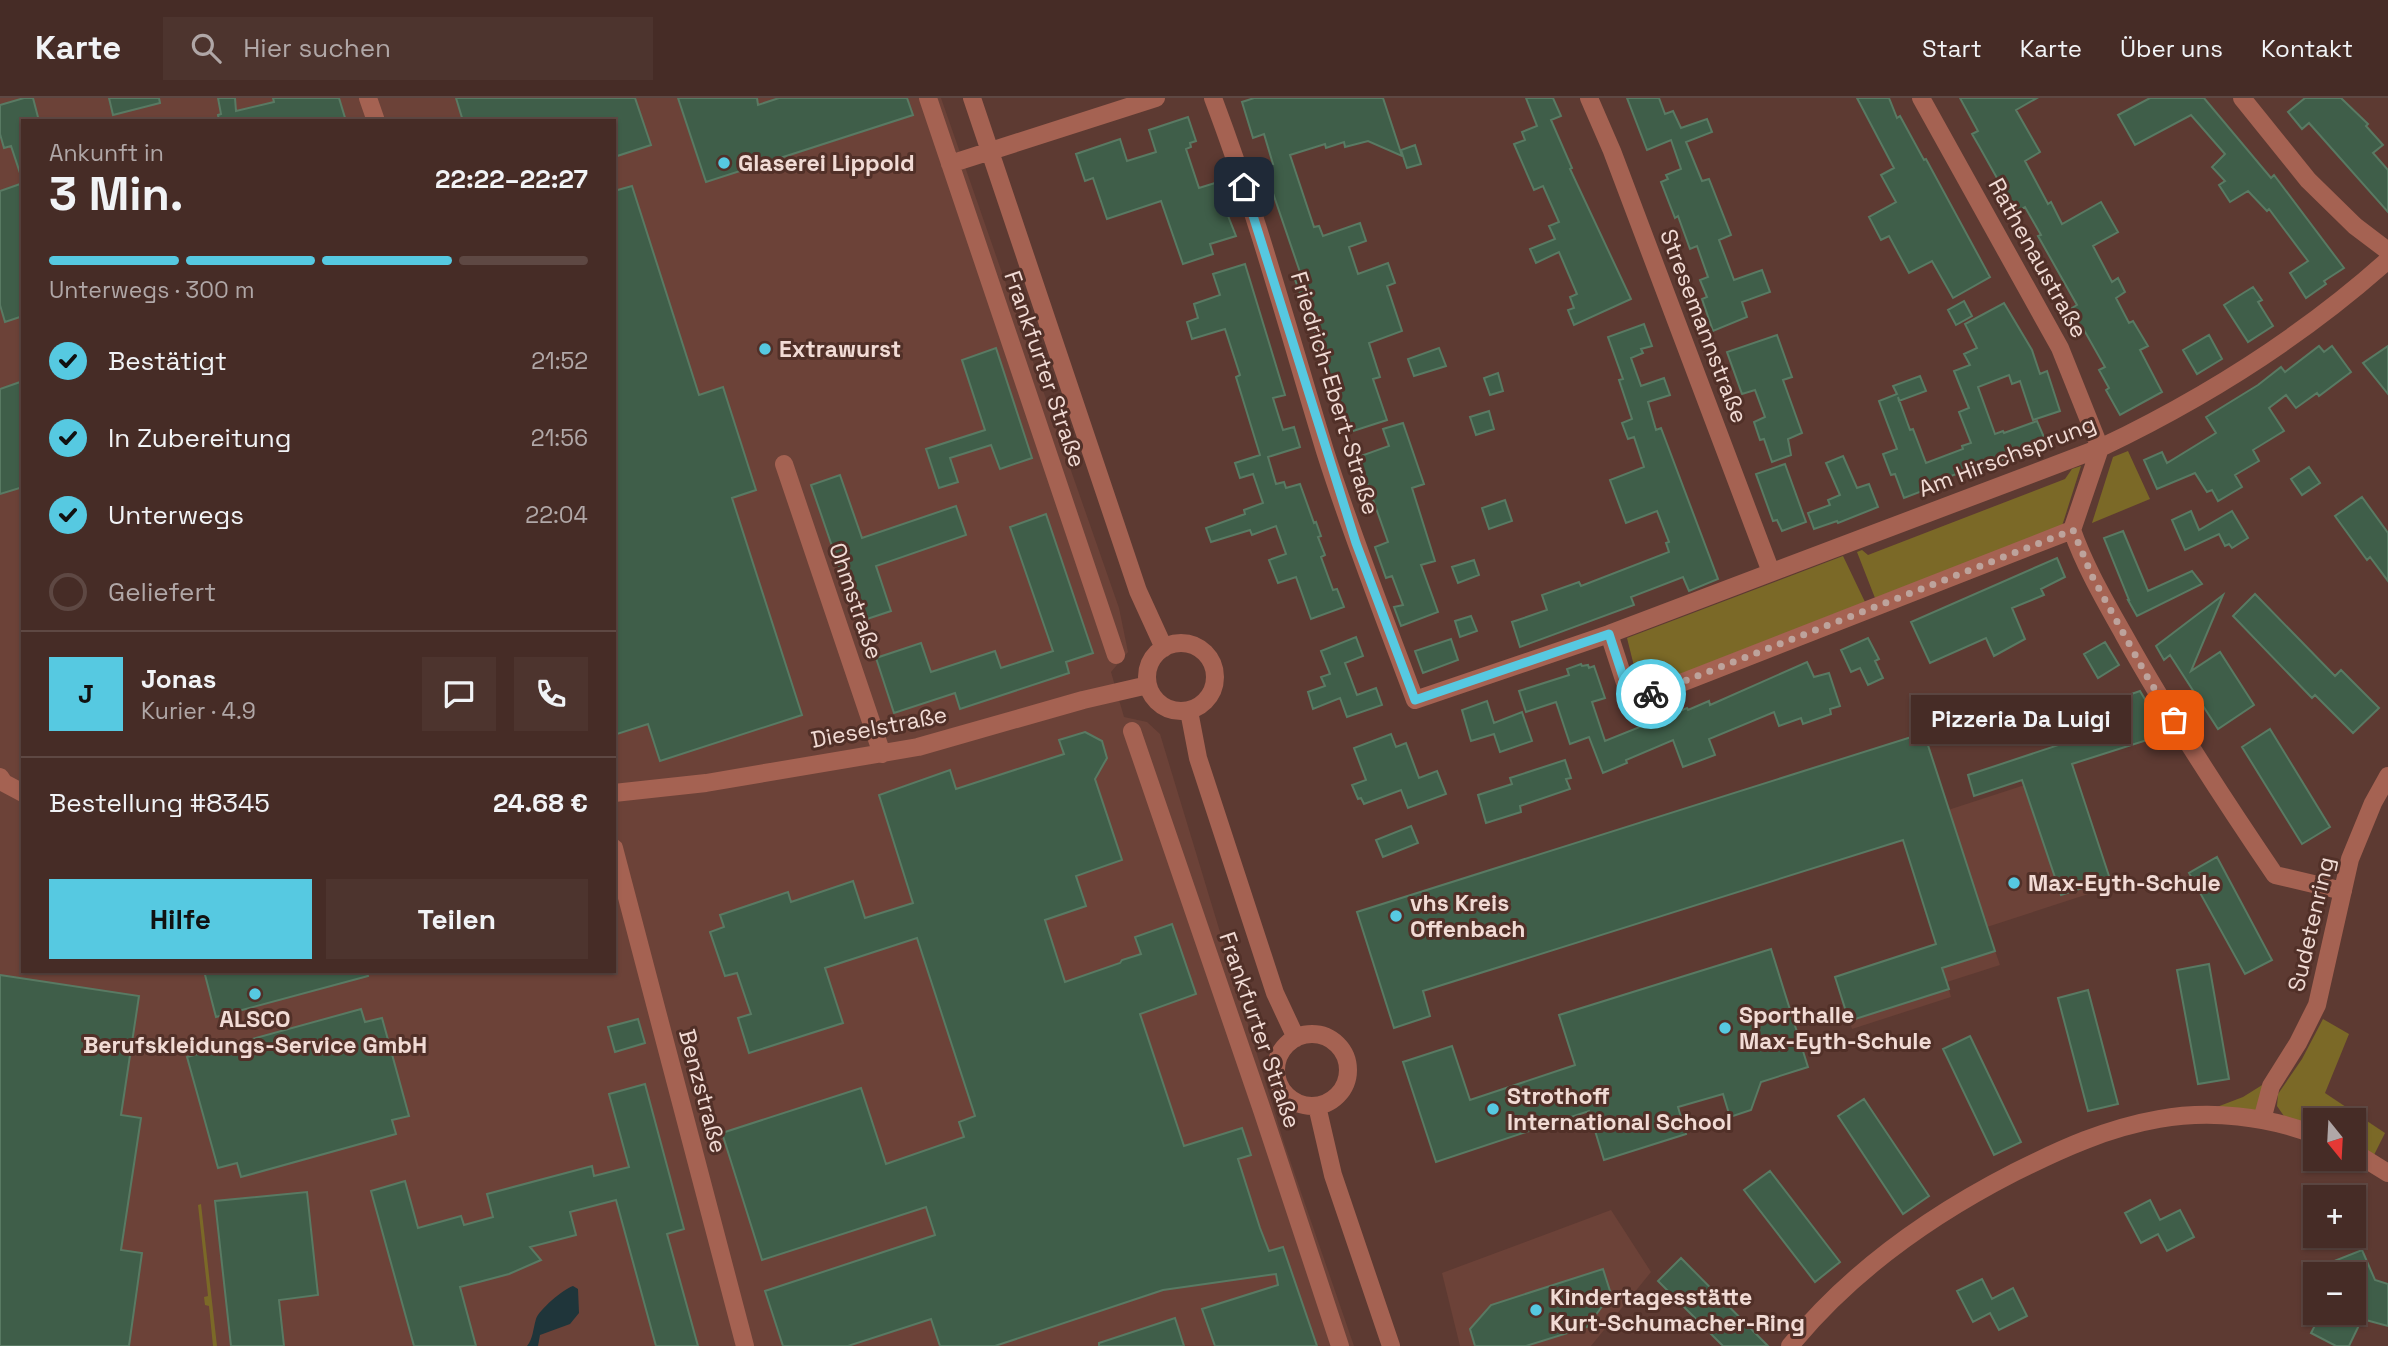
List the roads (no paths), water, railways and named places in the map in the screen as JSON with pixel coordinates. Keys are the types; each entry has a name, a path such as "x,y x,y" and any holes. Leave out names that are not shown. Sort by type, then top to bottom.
{"street":[{"path":"368,98 375,119"},
{"name":"Frankfurter Straße","path":"928,98 1116,655"},
{"name":"Frankfurter Straße","path":"972,98 1138,591 1164,648"},
{"path":"950,164 1156,98"},
{"name":"Friedrich-Ebert-Straße","path":"1213,98 1275,283 1359,553 1415,700"},
{"name":"Stresemannstraße","path":"1588,98 1627,190 1771,572"},
{"name":"Rathenaustraße","path":"1921,98 2060,348 2100,447"},
{"path":"2242,98 2308,180 2341,213 2388,251"},
{"name":"Am Hirschsprung","path":"1415,700 1609,634 2100,447 2144,426 2241,370 2314,321 2388,260"},
{"path":"2100,447 2073,530 2092,576 2149,680 2275,875 2343,891"},
{"name":"Ohmstraße","path":"784,464 882,754"},
{"path":"1609,634 1629,695 1633,699 1640,699 2073,530"},
{"path":"1186,644 1206,655 1212,665 1215,676 1208,698 1189,711 1179,712 1161,705 1148,685 1147,671 1150,662 1164,648 1186,644"},
{"name":"Dieselstraße","path":"616,793 706,783 882,754 961,736 1083,700 1148,685"},
{"name":"Frankfurter Straße","path":"1189,711 1198,758 1267,970 1296,1038"},
{"name":"Frankfurter Straße","path":"1132,732 1340,1346"},
{"name":"Sudetenring","path":"2262,1120 2272,1086 2317,1005 2331,953 2350,859 2360,831 2388,776"},
{"path":"0,778 21,792"},
{"name":"Benzstraße","path":"616,856 745,1346"},
{"path":"1316,1034 1326,1037 1342,1049 1349,1073 1346,1085 1339,1095 1329,1102 1317,1106 1295,1102 1280,1086 1277,1075 1280,1054 1296,1038 1316,1034"},
{"name":"Frankfurter Straße","path":"1317,1106 1333,1175 1385,1341"},
{"path":"1790,1346 1847,1284 1901,1239 1996,1182 2058,1150 2106,1132 2159,1119 2204,1116 2262,1120 2303,1132"},
{"path":"2366,1159 2388,1173"}],"water":[{"path":"573,1286 578,1289 579,1313 570,1324 540,1335 538,1346 527,1346 538,1315 558,1295"}],"place":[{"name":"Glaserei Lippold","path":"724,163"},
{"name":"Extrawurst","path":"765,349"},
{"name":"Pizzeria Da Luigi","path":"2174,720"},
{"name":"Max-Eyth-Schule","path":"2014,883"},
{"name":"vhs Kreis Offenbach","path":"1396,916"},
{"name":"ALSCO Berufskleidungs-Service GmbH","path":"255,994"},
{"name":"Sporthalle Max-Eyth-Schule","path":"1725,1028"},
{"name":"Strothoff International School","path":"1493,1109"},
{"name":"Kindertagesstätte Kurt-Schumacher-Ring","path":"1536,1310"}]}
